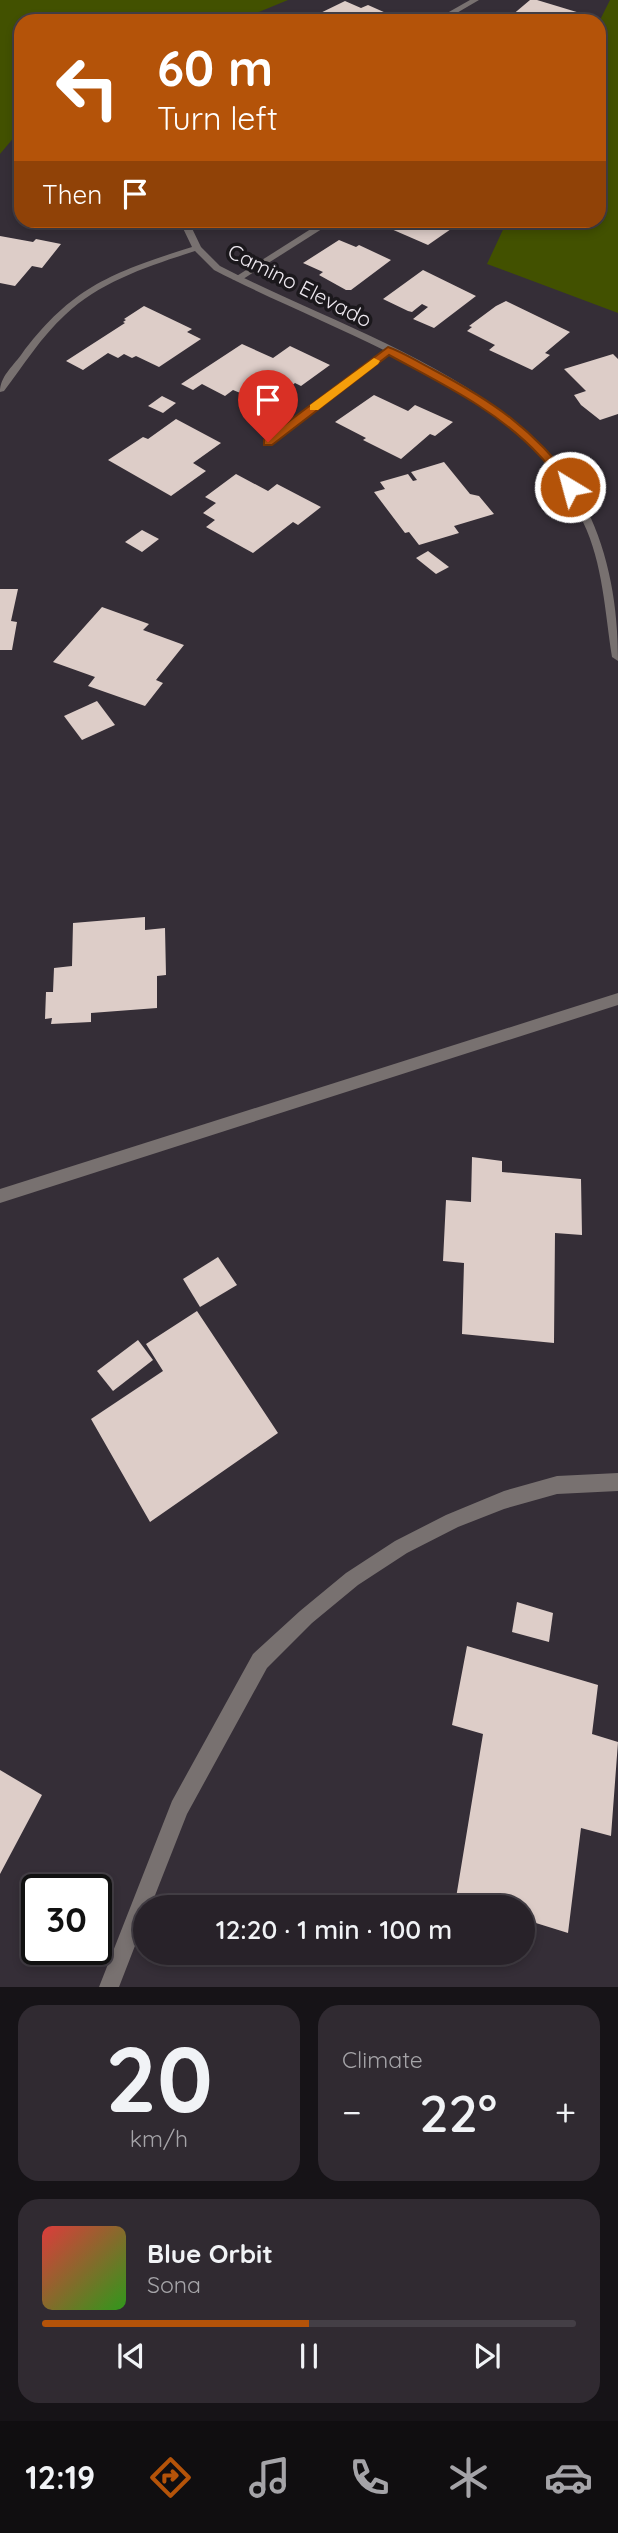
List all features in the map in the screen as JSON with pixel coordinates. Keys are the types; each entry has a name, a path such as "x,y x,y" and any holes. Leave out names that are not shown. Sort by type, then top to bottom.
{"street":[{"path":"450,14 475,0"},
{"name":"Camino Elevado","path":"187,228 197,248 217,268 460,388 500,413 544,453 578,499 598,550 618,657"},
{"path":"237,279 319,228"},
{"path":"0,389 61,313 90,292 139,267 197,248"},
{"path":"268,442 388,351"},
{"path":"0,1196 618,999"},
{"path":"109,1987 179,1808 260,1661 306,1617 352,1579 401,1547 452,1521 504,1500 557,1485 618,1482"}],"green space":[{"path":"0,0 288,0 254,14 14,14 14,137 0,154"},
{"path":"610,0 618,0 618,313 487,264 504,228 606,228 606,14 603,14"}],"building":[{"path":"530,0 580,13 579,14 513,14"},
{"path":"345,1 361,8 368,5 386,13 384,14 318,14"},
{"path":"84,228 119,228 119,230"},
{"path":"389,228 452,228 428,245"},
{"path":"0,236 61,244 42,268 32,266 15,286 0,283"},
{"path":"339,240 356,247 359,245 391,260 351,290 346,290 319,275 323,272 303,263"},
{"path":"423,270 476,296 434,328 413,319 428,307 422,304 412,312 383,299"},
{"path":"506,301 570,332 545,353 550,355 532,370 489,350 495,345 467,331 472,327 469,326"},
{"path":"144,306 192,329 187,332 201,339 159,367 136,356 132,358 124,354 118,358 108,353 83,370 66,361 125,323 124,319"},
{"path":"242,344 273,358 290,346 330,365 301,386 295,383 267,404 233,390 225,396 202,384 193,390 181,384"},
{"path":"613,354 618,359 618,414 600,420 581,405 574,395 586,391 564,369"},
{"path":"374,395 408,411 415,405 453,422 435,436 430,434 401,459 335,422"},
{"path":"162,396 176,403 163,413 148,406"},
{"path":"176,419 221,443 193,463 206,471 171,496 108,460 143,437 148,439"},
{"path":"444,462 470,494 479,496 494,514 454,526 459,533 419,545 409,532 405,533 374,492 385,489 380,482 408,474 413,481 417,480 411,472"},
{"path":"236,474 268,491 277,484 321,507 298,525 293,522 253,553 206,527 215,520 203,513 216,503 205,497"},
{"path":"142,530 159,539 142,552 125,542"},
{"path":"428,551 449,567 436,574 416,558"},
{"path":"0,589 18,589 11,621 17,622 12,650 0,650"},
{"path":"102,607 149,624 143,630 184,645 156,680 163,683 145,706 88,686 95,677 53,662"},
{"path":"97,701 115,725 82,740 64,716"},
{"path":"145,917 145,930 165,928 166,975 157,976 157,1008 91,1013 91,1022 51,1024 52,1018 45,1019 46,992 53,992 54,968 72,966 73,923"},
{"path":"472,1157 502,1161 502,1172 581,1179 582,1235 555,1233 554,1343 462,1334 464,1263 443,1261 446,1200 471,1202"},
{"path":"218,1257 237,1285 200,1307 183,1279"},
{"path":"197,1311 278,1433 150,1522 91,1419 163,1371 146,1344"},
{"path":"138,1340 153,1360 113,1391 97,1371"},
{"path":"517,1602 553,1613 549,1642 512,1632"},
{"path":"467,1646 598,1685 592,1734 618,1742 611,1836 581,1828 568,1933 535,1923 535,1895 456,1895 483,1734 452,1725"},
{"path":"0,1770 42,1795 0,1874"}],"slow traffic":[{"path":"314,408 374,361"}],"route":[{"path":"268,442 388,351 460,388 500,413 544,453 570,487"}]}
